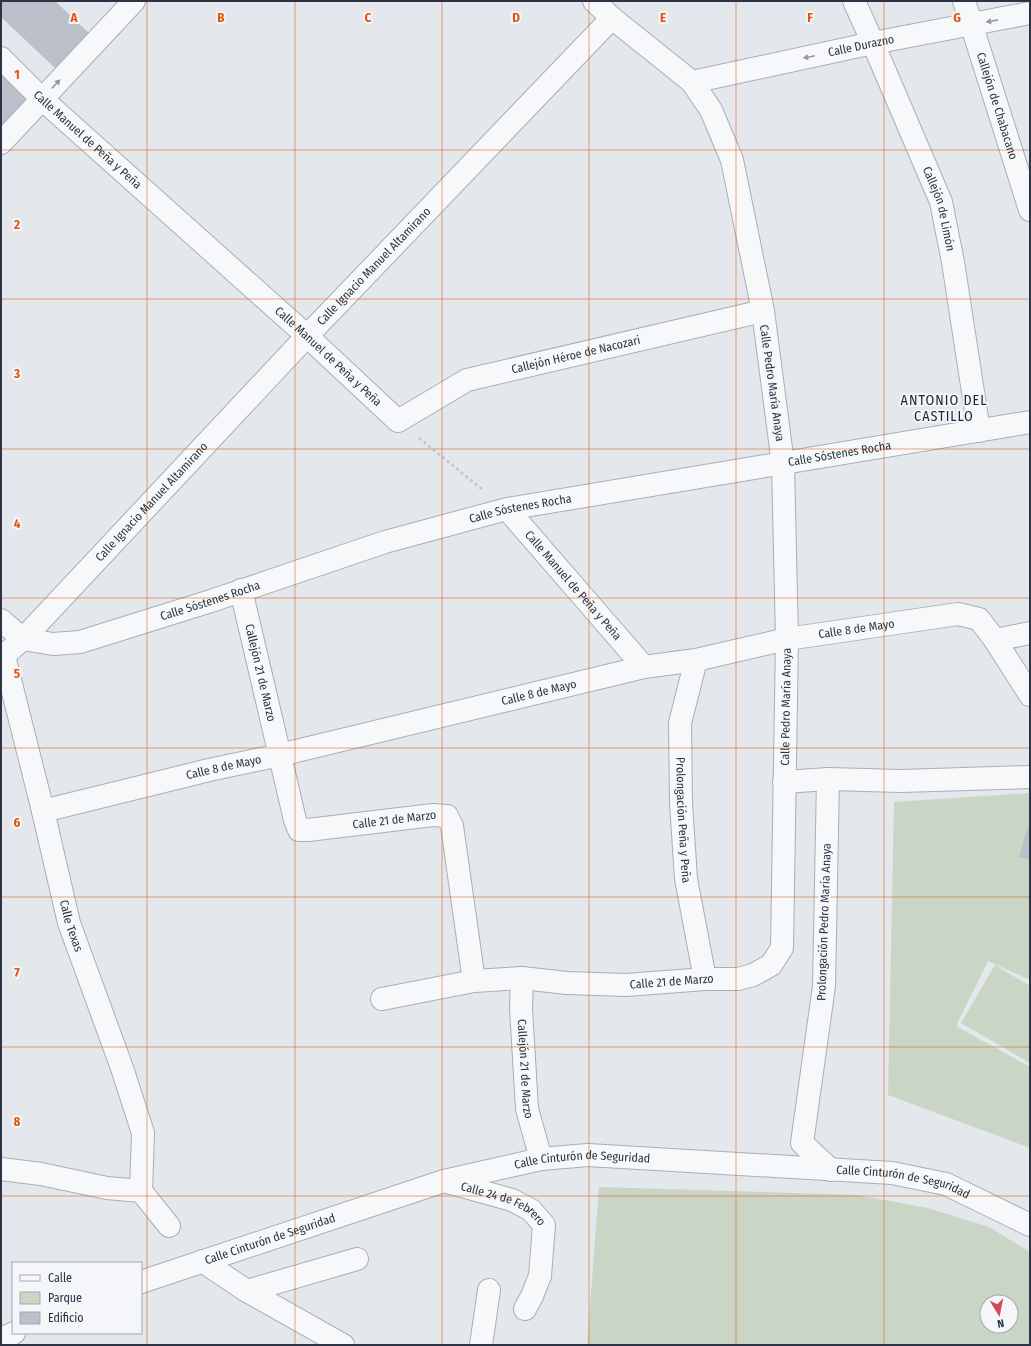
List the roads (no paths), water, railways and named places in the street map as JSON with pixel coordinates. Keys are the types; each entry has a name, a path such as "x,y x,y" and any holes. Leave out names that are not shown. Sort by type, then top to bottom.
{"street":[{"path":"1,143 134,1"},
{"name":"Calle Pedro María Anaya","path":"594,1 612,18 692,82 712,110 732,160 763,311 783,464 787,639 782,948 771,965"},
{"name":"Callejón de Limón","path":"854,1 941,202 953,262 979,431"},
{"name":"Callejón de Chabacano","path":"964,1 1030,210"},
{"name":"Calle Durazno","path":"692,82 873,43 1030,13"},
{"name":"Calle Ignacio Manuel Altamirano","path":"3,657 23,639 307,336 612,18"},
{"name":"Calle Manuel de Peña y Peña","path":"1,58 42,99 307,336 398,421"},
{"name":"Callejón Héroe de Nacozari","path":"398,421 467,380 763,311"},
{"name":"Calle Sóstenes Rocha","path":"23,639 53,644 80,642 385,542 507,509 1030,422"},
{"name":"Calle Manuel de Peña y Peña","path":"507,509 644,667"},
{"name":"Callejón 21 de Marzo","path":"241,590 280,755"},
{"name":"Calle 8 de Mayo","path":"43,811 644,667 696,660 787,639 958,614 980,619 1030,695"},
{"path":"1,620 23,639"},
{"path":"995,640 1030,633"},
{"name":"Calle Texas","path":"3,657 43,811 69,923 122,1068 142,1133 141,1191"},
{"name":"Prolongación Peña y Peña","path":"696,660 680,723 681,803 686,880 705,979"},
{"name":"Calle 21 de Marzo","path":"280,755 295,820 299,830 433,815 447,816 452,826 474,981"},
{"path":"784,782 828,779 901,781 1030,777"},
{"name":"Prolongación Pedro María Anaya","path":"828,779 824,986 802,1143 831,1170"},
{"name":"Calle 21 de Marzo","path":"382,998 474,981 522,978 567,983 626,985 705,979 738,979 753,975 771,965"},
{"name":"Callejón 21 de Marzo","path":"522,978 521,1008 527,1109 541,1158"},
{"name":"Calle Cinturón de Seguridad","path":"142,1282 444,1181 541,1158 588,1155 892,1173 946,1184 1021,1219 1030,1225"},
{"path":"1,1169 41,1174 107,1188 141,1191 169,1226"},
{"name":"Calle 24 de Febrero","path":"444,1181 512,1200 531,1210 544,1225 540,1276 532,1296 525,1308"},
{"path":"247,1291 357,1259"},
{"path":"202,1261 247,1291 343,1345"},
{"path":"481,1345 489,1290"},
{"path":"1,1339 12,1334"}],"district":[{"name":"ANTONIO DEL CASTILLO","path":"944,408"}]}
